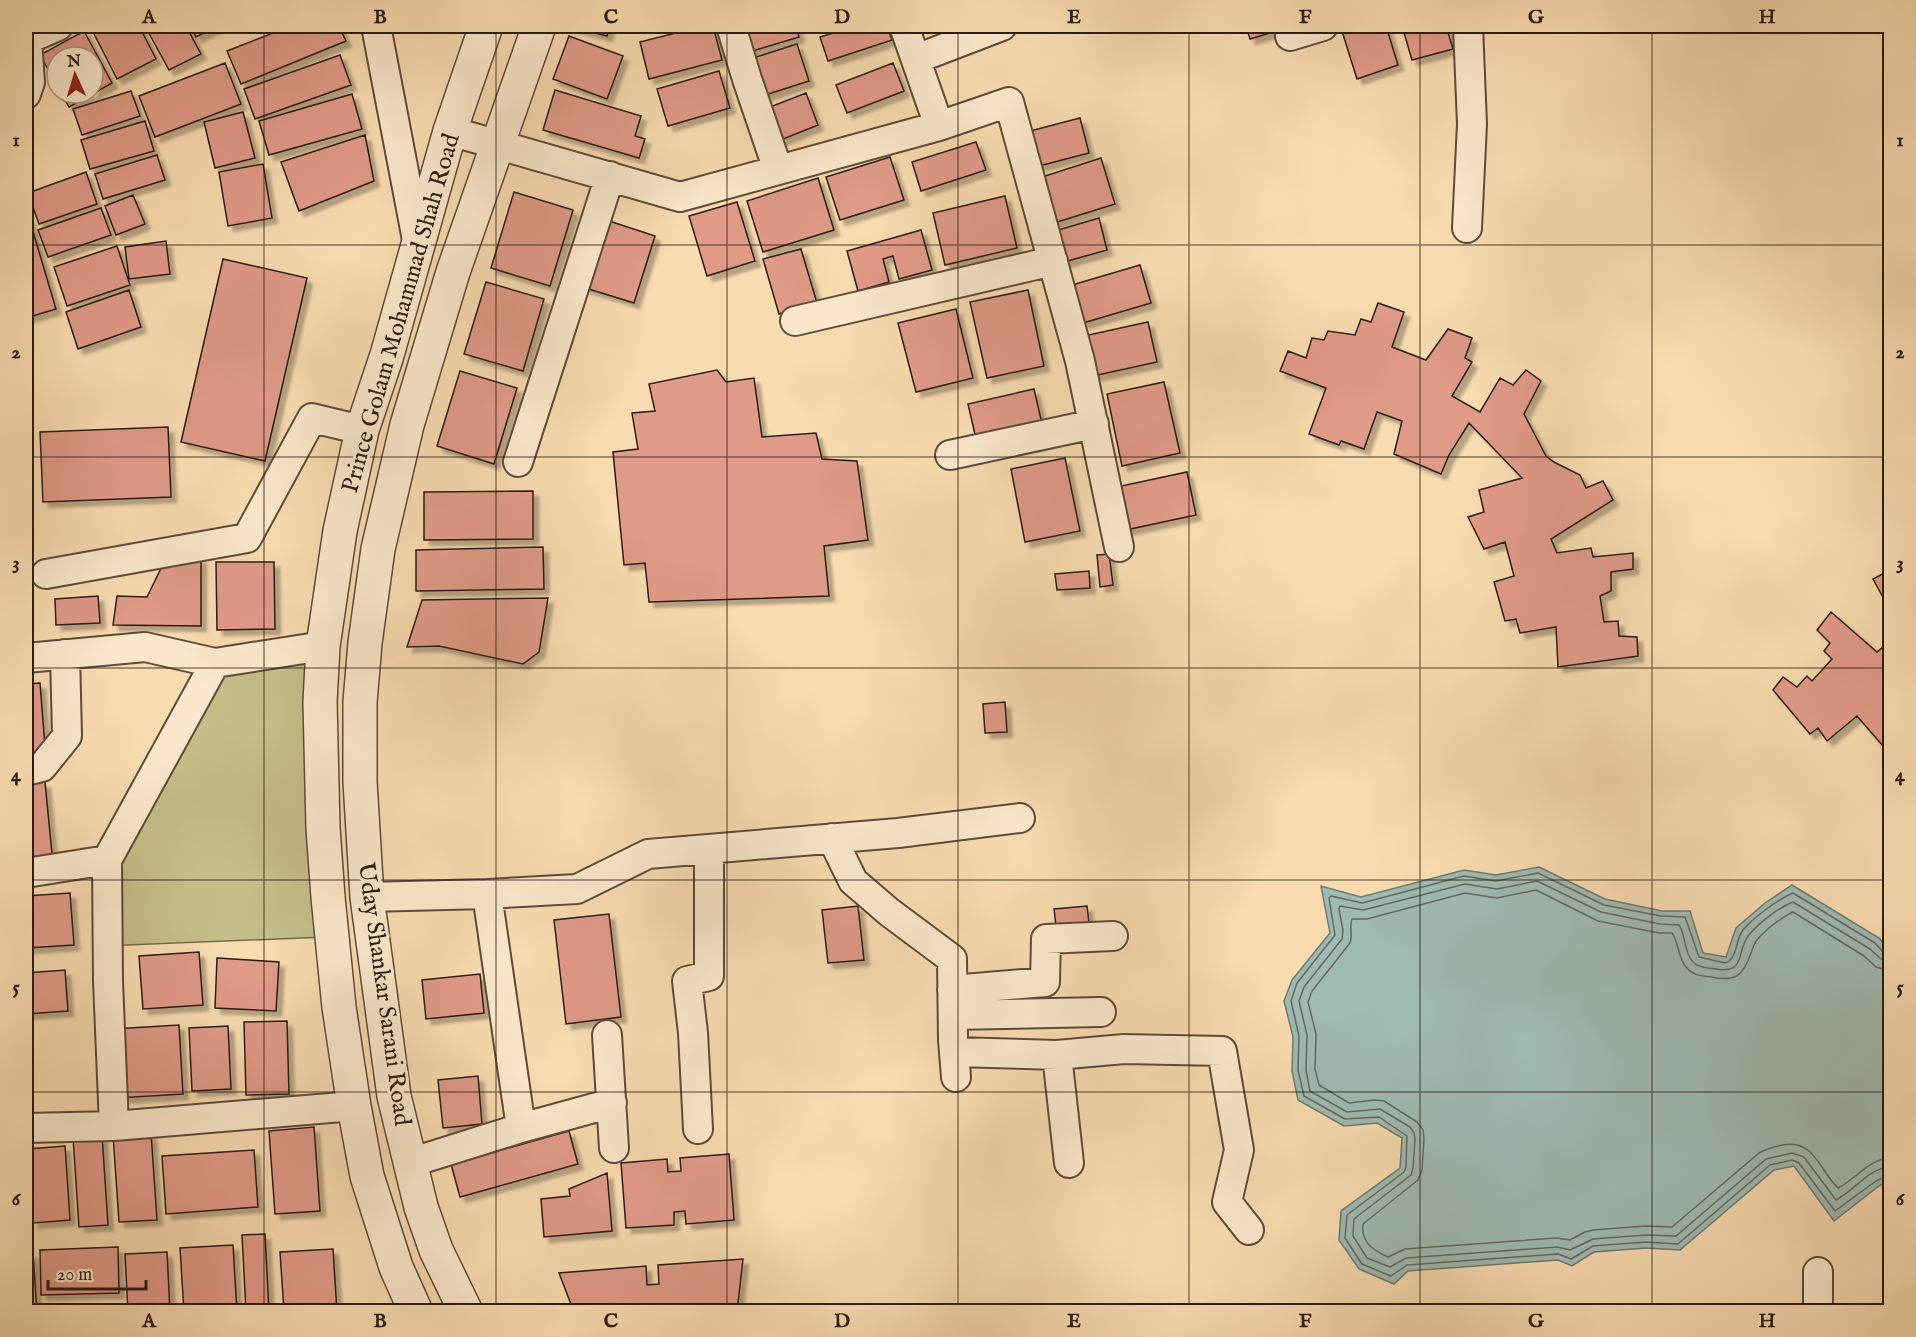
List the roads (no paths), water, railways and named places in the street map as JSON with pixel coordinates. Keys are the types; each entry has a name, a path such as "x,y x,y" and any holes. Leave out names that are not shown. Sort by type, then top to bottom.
{"street":[{"path":"26,94 30,82 26,40 58,26"},
{"path":"376,26 418,244"},
{"name":"Prince Golam Mohammad Shah Road","path":"416,1311 396,1267 367,1176 354,1106 339,1007 323,828 320,702 324,646 340,531 362,430 387,355 450,131 486,26"},
{"name":"Uday Shankar Sarani Road","path":"466,1311 436,1250 421,1207 394,1096 367,897 360,782 360,702 365,643 378,549 407,425 453,272 539,26"},
{"path":"731,26 778,170"},
{"path":"904,26 939,126"},
{"path":"916,59 1002,26"},
{"path":"1290,36 1323,26"},
{"path":"1467,228 1472,124 1468,26"},
{"path":"450,131 680,197 939,126 1009,102 1080,361 1119,547"},
{"path":"518,462 610,176"},
{"path":"795,321 1053,261"},
{"path":"46,574 247,538 312,418 362,430"},
{"path":"950,455 1094,424"},
{"path":"26,658 145,647 215,663 324,646"},
{"path":"26,771 42,767 67,736 66,654"},
{"path":"114,1126 108,981 107,860 215,663"},
{"path":"367,897 578,889 648,854 898,833 1020,818"},
{"path":"832,838 853,881 889,912 952,959 955,1064 1124,1049 1222,1052 1239,1150 1227,1202 1249,1230"},
{"path":"698,1129 693,1033 687,981 709,976 709,849"},
{"path":"26,873 107,860"},
{"path":"487,894 521,1128"},
{"path":"953,1003 1045,982 1046,939 1113,936"},
{"path":"953,1003 1101,1012"},
{"path":"607,1035 614,1148"},
{"path":"1057,1055 1069,1163"},
{"path":"412,1165 422,1159 521,1128 612,1103"},
{"path":"26,1128 114,1126 354,1106"},
{"path":"1818,1272 1818,1311"}],"water":[{"path":"1539,867 1605,899 1662,911 1690,911 1703,953 1726,957 1736,928 1765,903 1792,885 1879,938 1890,950 1890,1179 1834,1221 1794,1166 1774,1170 1680,1250 1646,1248 1594,1252 1572,1266 1558,1260 1408,1271 1394,1284 1359,1269 1339,1240 1341,1211 1400,1168 1402,1138 1377,1123 1344,1126 1298,1100 1292,1071 1293,1037 1284,1001 1292,980 1330,933 1321,886 1361,897 1464,870 1496,875"}]}
